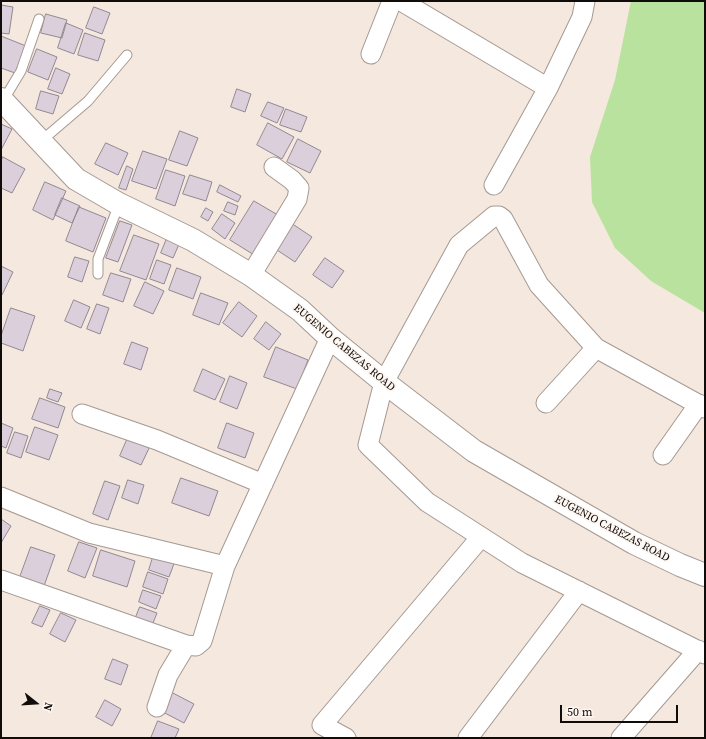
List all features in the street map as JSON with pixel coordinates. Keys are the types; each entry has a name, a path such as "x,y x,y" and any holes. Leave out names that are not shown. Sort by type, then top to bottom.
{"street":[{"path":"371,54 392,1"},
{"path":"401,1 548,88"},
{"path":"494,186 548,88 582,17 585,1"},
{"name":"EUGENIO CABEZAS ROAD","path":"2,100 76,179 119,204 193,240 251,276 300,310 330,338 384,382 474,451 634,543 705,575"},
{"path":"251,276 297,199 299,188 292,180 274,167"},
{"path":"622,737 701,652 522,563 427,502 368,445 384,382 459,245 494,216 499,216 503,219 539,285 596,348 702,406 663,455"},
{"path":"1,580 186,645 196,646 202,641 226,566 330,338"},
{"path":"546,402 596,348"},
{"path":"82,414 157,440 264,484"},
{"path":"1,497 88,533 226,566"},
{"path":"346,738 322,725 481,537"},
{"path":"468,738 579,591"},
{"path":"157,707 168,675 186,645"}],"lane":[{"path":"2,100 21,71 39,19"},
{"path":"40,142 88,101 127,55"},
{"path":"98,274 98,259 119,204"}],"green space":[{"path":"631,1 705,1 705,313 651,281 615,248 592,202 590,157 615,80"}],"building":[{"path":"1,5 13,7 9,34 1,33"},
{"path":"94,7 110,13 102,34 86,28"},
{"path":"46,14 67,20 62,38 41,33"},
{"path":"66,23 83,30 74,54 58,48"},
{"path":"85,33 105,40 98,61 78,55"},
{"path":"1,36 26,46 15,73 1,68"},
{"path":"37,49 57,57 48,80 28,72"},
{"path":"56,68 70,74 62,94 48,89"},
{"path":"237,89 251,94 245,112 231,107"},
{"path":"41,91 59,96 53,114 36,109"},
{"path":"268,102 284,108 277,123 261,116"},
{"path":"286,109 307,117 301,132 280,125"},
{"path":"268,123 294,137 282,159 257,145"},
{"path":"1,124 12,129 1,150"},
{"path":"180,131 198,138 187,166 169,160"},
{"path":"298,139 321,151 310,173 287,162"},
{"path":"106,143 128,153 118,175 95,164"},
{"path":"143,151 167,159 156,189 132,181"},
{"path":"3,157 25,169 12,193 1,188 1,161"},
{"path":"127,166 133,169 126,190 119,188"},
{"path":"166,170 185,176 175,206 156,199"},
{"path":"190,175 212,182 206,201 183,194"},
{"path":"45,182 66,191 53,220 33,210"},
{"path":"220,185 241,196 238,202 217,192"},
{"path":"62,198 80,206 72,223 55,215"},
{"path":"254,201 283,218 259,258 230,240"},
{"path":"228,202 238,206 235,215 224,211"},
{"path":"79,207 106,218 93,252 66,241"},
{"path":"206,208 213,212 208,221 201,217"},
{"path":"222,214 235,223 225,239 212,229"},
{"path":"120,221 132,225 118,262 106,258"},
{"path":"291,223 312,237 295,262 274,248"},
{"path":"134,235 159,244 146,280 120,271"},
{"path":"168,236 180,242 173,258 161,253"},
{"path":"75,257 89,261 82,282 68,277"},
{"path":"325,258 344,271 332,288 313,275"},
{"path":"157,260 171,265 164,284 150,279"},
{"path":"1,266 13,272 2,295 1,295"},
{"path":"177,268 201,277 193,299 169,290"},
{"path":"111,273 131,279 123,302 103,295"},
{"path":"145,282 164,291 153,314 134,306"},
{"path":"201,293 228,303 219,325 193,315"},
{"path":"74,300 90,307 81,328 65,321"},
{"path":"239,302 257,316 242,337 223,323"},
{"path":"97,304 109,308 100,334 87,329"},
{"path":"11,308 35,316 23,351 1,343 1,336"},
{"path":"266,322 281,334 269,350 254,339"},
{"path":"132,342 148,348 141,370 124,364"},
{"path":"276,347 308,360 297,389 264,377"},
{"path":"203,369 225,379 215,400 194,391"},
{"path":"230,376 247,383 237,409 220,402"},
{"path":"50,389 62,393 58,402 47,398"},
{"path":"40,398 65,407 58,428 32,419"},
{"path":"1,423 13,428 6,448 1,446"},
{"path":"227,423 254,433 245,458 218,448"},
{"path":"35,427 58,435 49,460 26,452"},
{"path":"15,432 28,436 21,458 7,453"},
{"path":"130,433 152,442 141,465 120,456"},
{"path":"181,478 218,491 209,516 172,503"},
{"path":"128,480 144,485 138,504 122,498"},
{"path":"105,481 120,486 108,520 93,514"},
{"path":"1,519 11,526 1,543"},
{"path":"79,542 97,548 85,578 68,571"},
{"path":"31,547 55,555 44,586 20,577"},
{"path":"101,550 135,561 127,587 93,576"},
{"path":"154,554 175,561 169,577 149,570"},
{"path":"148,572 168,579 163,594 143,587"},
{"path":"143,590 161,596 156,609 139,602"},
{"path":"40,606 50,610 42,627 32,623"},
{"path":"140,607 157,613 151,628 134,622"},
{"path":"61,613 76,620 65,642 50,634"},
{"path":"113,659 128,665 121,685 105,679"},
{"path":"171,692 194,704 184,723 161,711"},
{"path":"105,700 121,709 112,726 96,717"},
{"path":"158,721 179,729 175,738 151,738"}]}
